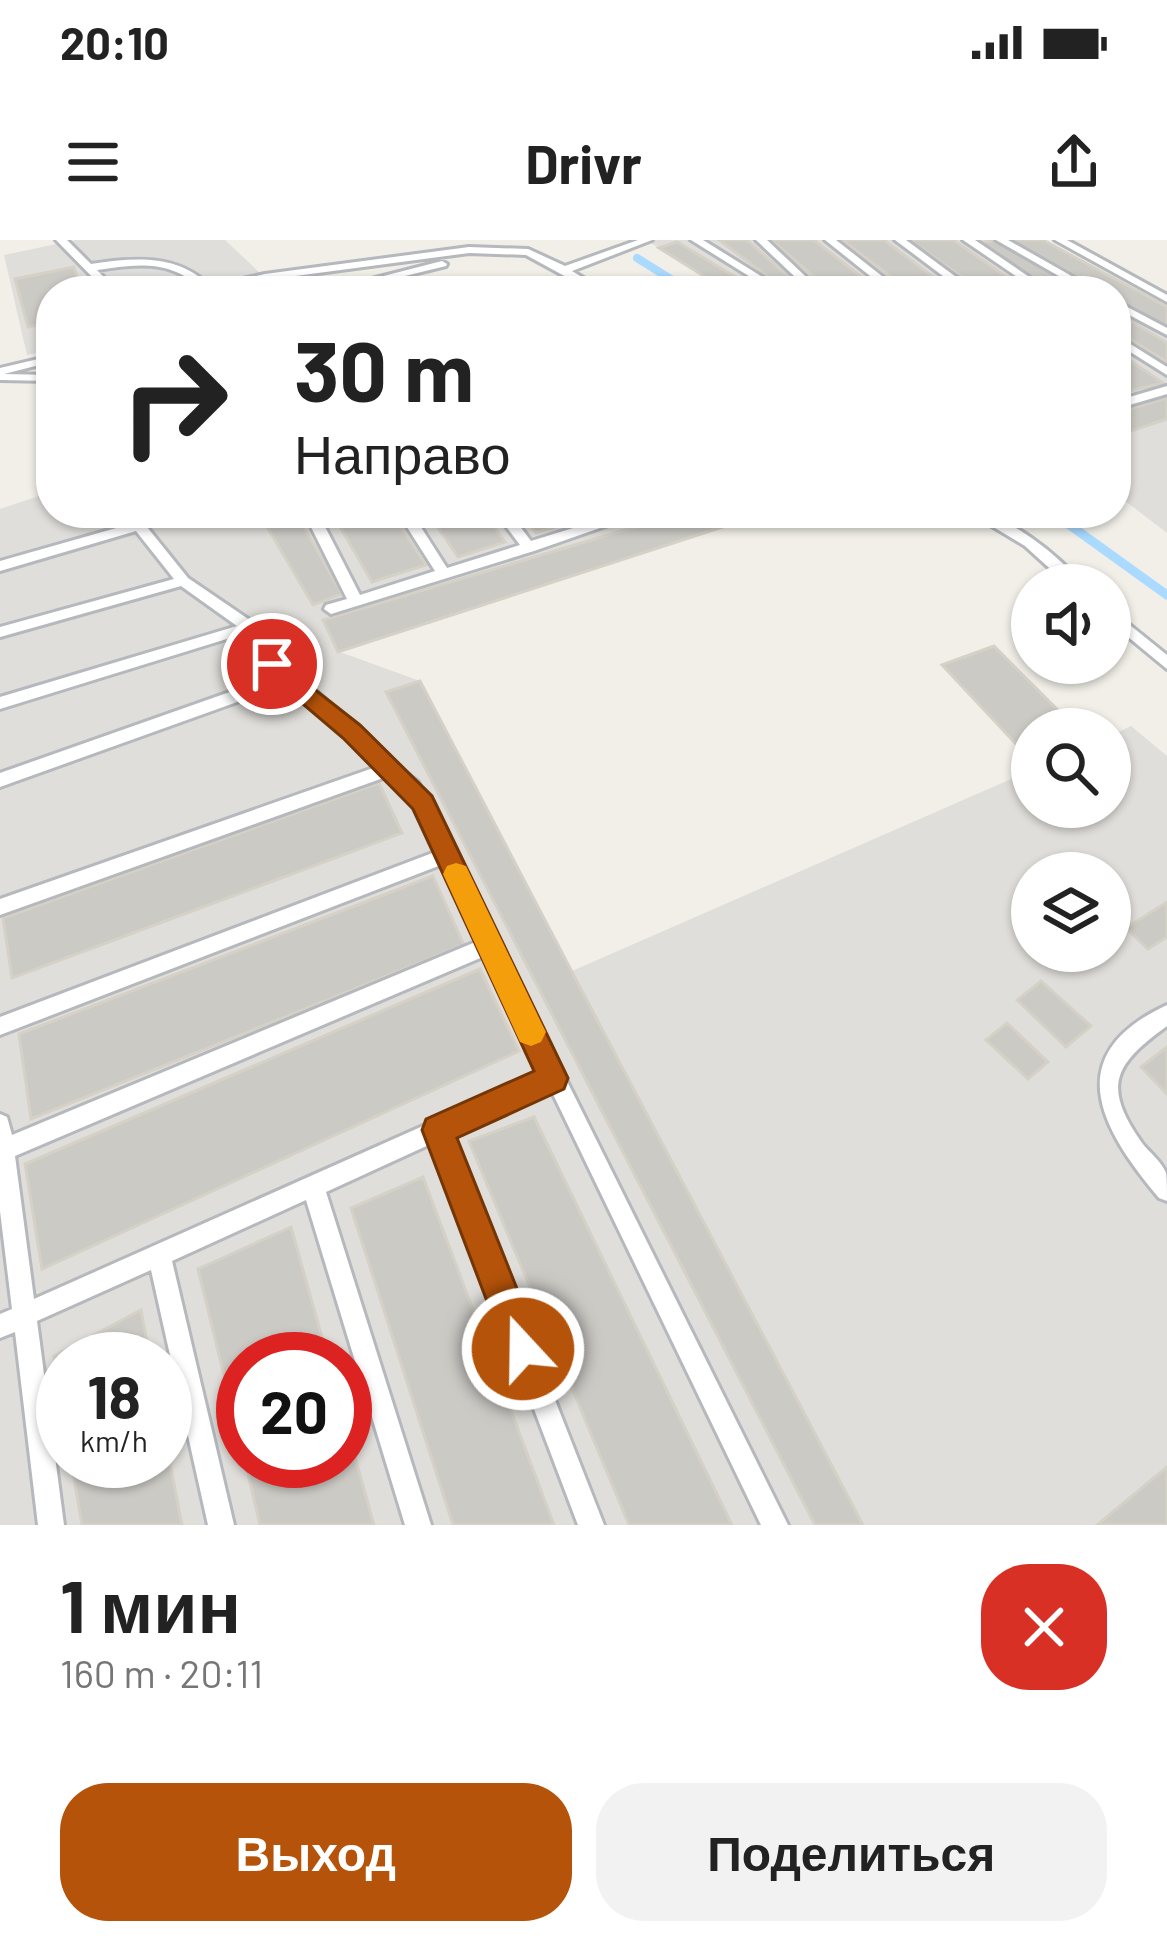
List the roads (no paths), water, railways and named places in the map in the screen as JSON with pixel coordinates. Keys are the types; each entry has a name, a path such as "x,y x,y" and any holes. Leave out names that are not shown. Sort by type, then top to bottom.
{"lane":[{"path":"61,240 96,276"},
{"path":"430,240 469,250"},
{"path":"564,270 647,240"},
{"path":"696,240 755,276"},
{"path":"761,240 800,276"},
{"path":"830,240 877,276"},
{"path":"901,240 950,276"},
{"path":"968,240 1022,276"},
{"path":"1001,240 1066,276"},
{"path":"1060,240 1125,276"},
{"path":"273,276 469,250 528,252 574,276"},
{"path":"391,276 497,250"},
{"path":"88,268 166,262 195,276"},
{"path":"1131,279 1167,299"},
{"path":"1131,312 1167,332"},
{"path":"1131,348 1167,372"},
{"path":"0,374 36,363"},
{"path":"0,374 36,377"},
{"path":"1131,399 1167,390"},
{"path":"0,566 132,528"},
{"path":"141,528 183,581 249,627 272,664 352,732 386,770 412,787 775,1525"},
{"path":"319,528 356,602"},
{"path":"415,528 444,574"},
{"path":"514,528 529,548"},
{"path":"331,609 529,548 577,528"},
{"path":"1003,528 1054,564"},
{"path":"0,632 183,581"},
{"path":"0,703 249,627"},
{"path":"1131,632 1167,664"},
{"path":"0,780 287,678"},
{"path":"0,907 386,770"},
{"path":"0,1026 447,855"},
{"path":"51,1525 1,1142 490,945"},
{"path":"1167,1014 1120,1052 1109,1077 1112,1106 1131,1149 1167,1190"},
{"path":"0,1326 553,1078"},
{"path":"438,1130 590,1525"},
{"path":"314,1186 418,1525"},
{"path":"159,1254 221,1525"}],"waterway":[{"path":"637,258 666,276"},
{"path":"1074,528 1167,595"}]}
